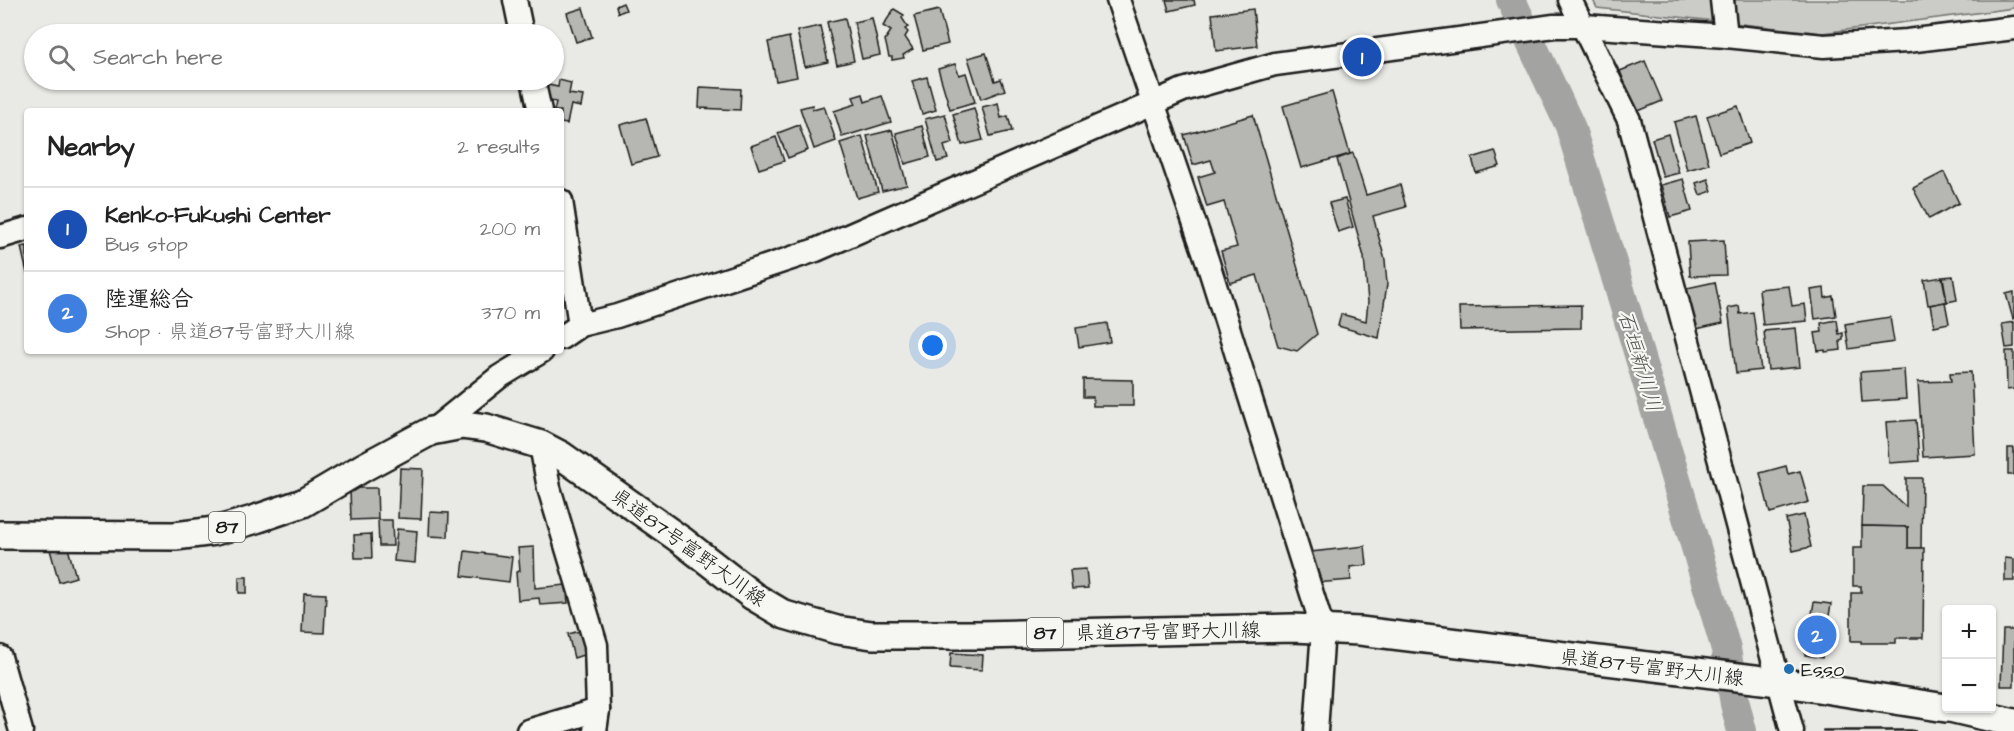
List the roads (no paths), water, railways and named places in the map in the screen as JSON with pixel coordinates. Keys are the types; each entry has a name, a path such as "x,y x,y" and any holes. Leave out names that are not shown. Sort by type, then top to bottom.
{"main road":[{"name":"県道87号富野大川線","path":"0,534 176,536 214,531 303,503 431,431 462,425 486,428 541,445 562,456 753,596 785,615 837,630 884,635 1292,628 1360,631 1766,680 1942,707"},
{"name":"県道87号富野大川線","path":"1970,713 2014,723"}],"street":[{"path":"514,0 520,24"},
{"path":"1118,0 1207,260 1323,629 1316,731"},
{"path":"1570,0 1629,120 1766,680 1792,731"},
{"path":"1722,0 1726,36"},
{"path":"564,336 580,325 617,316 816,250 1183,90 1275,64 1554,26 1726,36 1824,46 1907,41 2014,28"},
{"path":"535,90 539,108"},
{"path":"564,221 580,325"},
{"path":"0,237 24,231"},
{"path":"564,312 580,325"},
{"path":"431,431 499,377 537,354"},
{"path":"528,731 597,720 596,645 549,488 541,445"},
{"path":"0,657 21,731"}],"waterway":[{"name":"石垣新川川","path":"1511,0 1570,126 1726,649 1742,731"}],"place":[{"name":"Kenko-Fukushi Center","path":"1362,57"},
{"name":"陸運総合","path":"1817,635"},
{"name":"Esso","path":"1789,669"}]}
